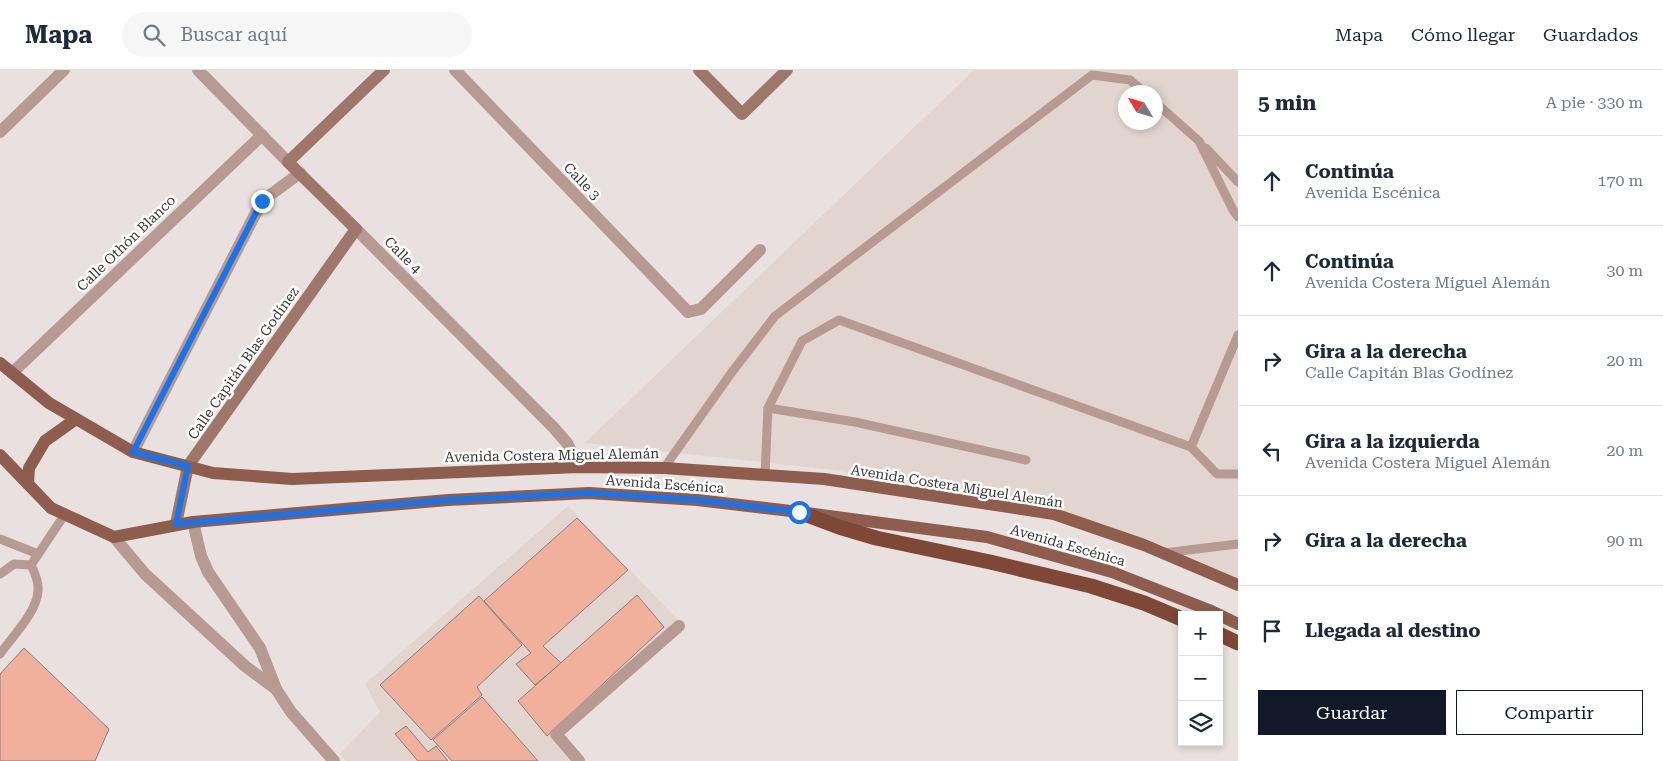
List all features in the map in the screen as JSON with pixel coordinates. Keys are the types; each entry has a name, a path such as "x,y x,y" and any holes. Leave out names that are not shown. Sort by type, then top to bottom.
{"highway":[{"path":"799,512 876,538 1091,586 1178,616"},
{"path":"1223,636 1238,643"}],"main road":[{"name":"Avenida Costera Miguel Alemán","path":"0,363 49,403 133,452 214,473 292,479 579,467 664,468 824,479 1054,514 1163,553 1238,585"},
{"path":"28,484 29,468 45,441 76,419"},
{"path":"0,454 51,508 114,537 193,522"},
{"name":"Avenida Escénica","path":"193,522 448,500 589,493 697,500 987,536 1112,572 1209,610 1238,624"}],"street":[{"path":"0,132 64,70"},
{"name":"Calle 4","path":"198,70 553,427 567,443 579,467"},
{"path":"288,162 384,70"},
{"name":"Calle 3","path":"455,70 688,312 701,309 760,250"},
{"path":"699,70 742,114 787,70"},
{"name":"Calle Othón Blanco","path":"12,373 262,135"},
{"path":"133,452 262,201 300,173"},
{"name":"Calle Capitán Blas Godínez","path":"176,524 188,466 356,229"},
{"path":"193,522 201,556 208,572 260,648 276,689 291,712 334,761"},
{"path":"114,537 145,574 245,666 276,689"},
{"path":"579,761 556,734 679,626"}],"lane":[{"path":"664,468 732,372 775,316 1092,74 1130,80 1136,85"},
{"path":"1163,109 1199,141 1238,182"},
{"path":"1199,141 1238,217"},
{"path":"765,474 768,408 802,341 839,320 1191,447 1217,474 1238,474"},
{"path":"1191,447 1238,335"},
{"path":"768,408 855,422 1026,460"},
{"path":"31,565 65,514"},
{"path":"0,539 38,554"},
{"path":"1163,553 1238,544"},
{"path":"0,574 14,564 31,565"},
{"path":"0,654 35,606 38,590 37,578 31,565"}],"shaded area":[{"path":"974,70 1238,70 1238,584 1038,515 835,470 585,443"},
{"path":"568,506 679,621 552,734 573,761 346,761 340,754 380,712 365,684"}],"building":[{"path":"577,518 628,570 543,646 561,663 535,685 516,664 531,653 484,601"},
{"path":"637,595 664,627 547,736 518,701"},
{"path":"479,596 522,645 477,687 482,695 431,740 380,685"},
{"path":"24,648 109,729 95,761 0,761 0,674"},
{"path":"482,697 538,761 452,761 433,740"},
{"path":"406,726 428,752 436,746 448,761 418,761 395,734"}],"route":[{"path":"262,201 133,452 188,466 176,524 448,500 589,493 697,500 799,512"}]}
